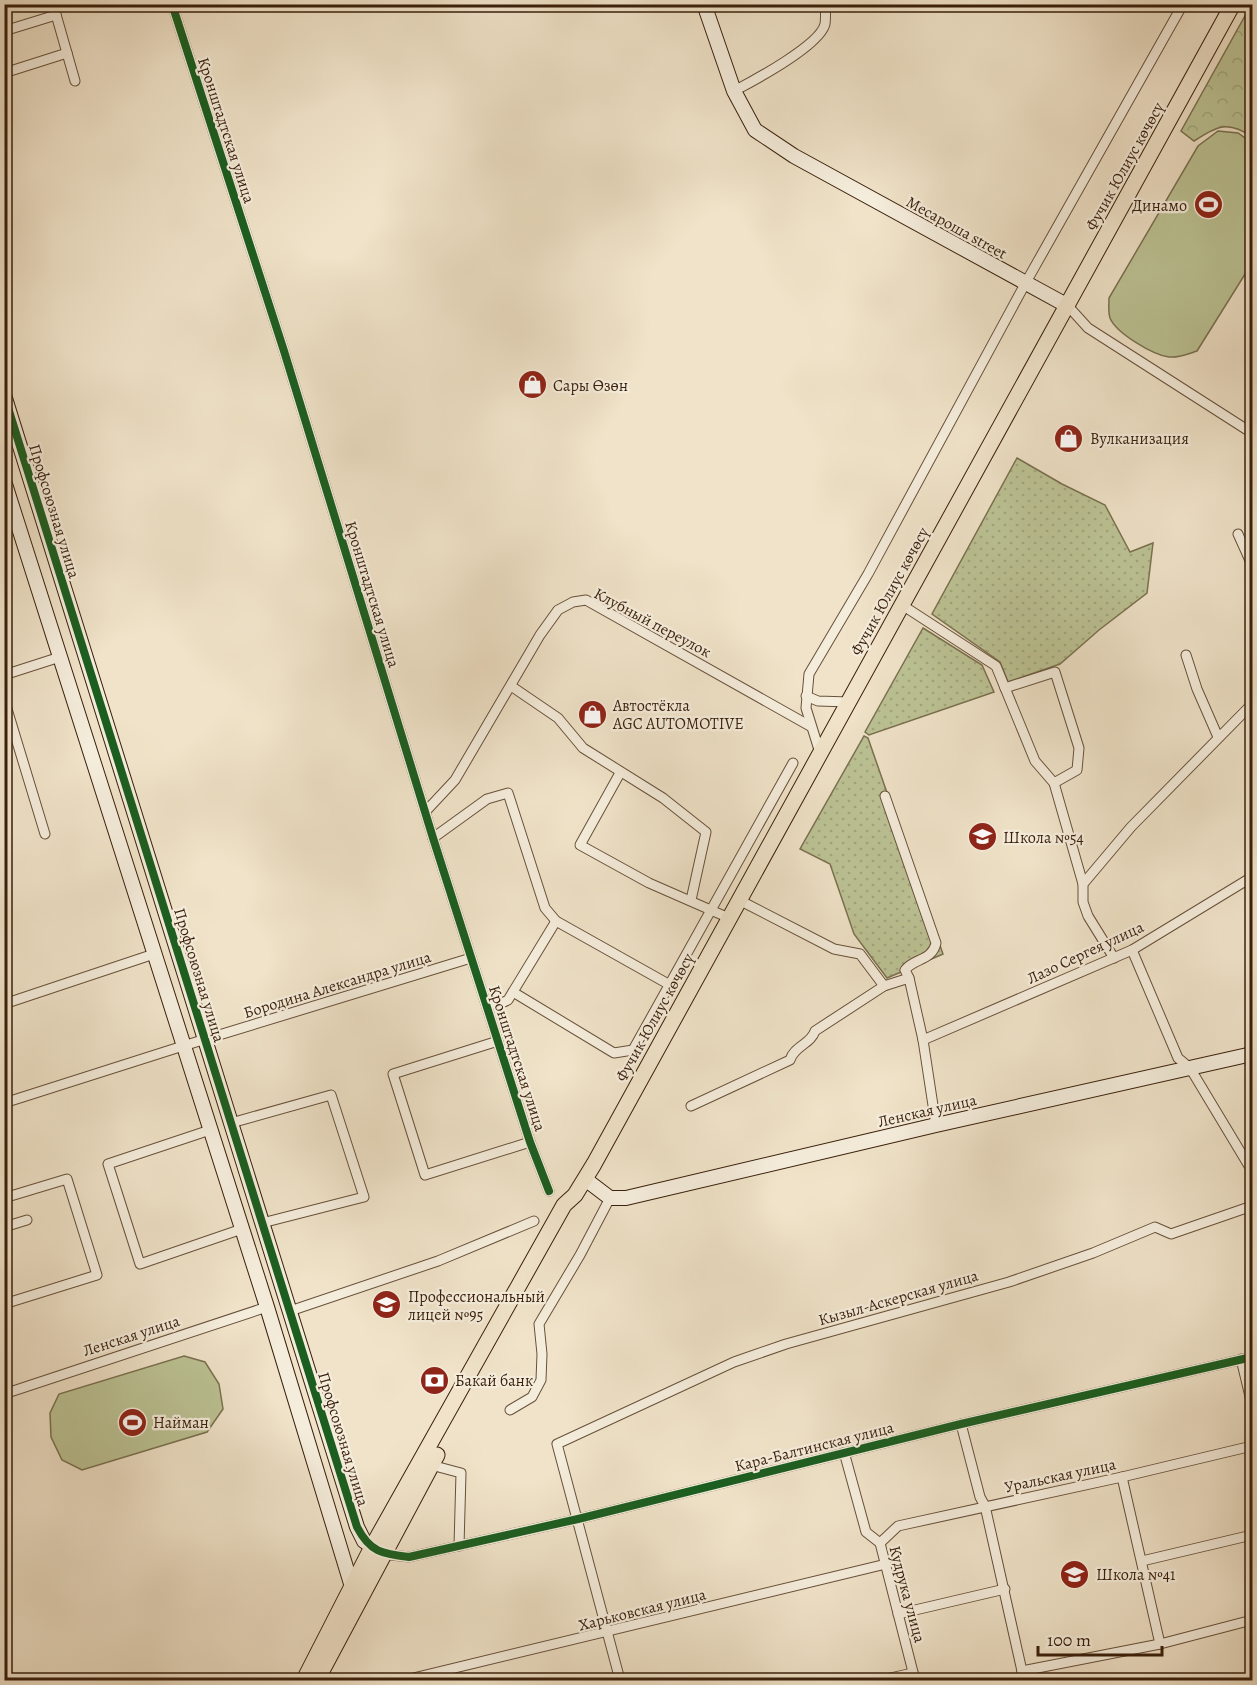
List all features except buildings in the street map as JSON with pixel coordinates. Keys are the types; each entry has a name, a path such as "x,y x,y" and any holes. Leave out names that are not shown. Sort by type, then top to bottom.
{"main road":[{"name":"Фучик Юлиус көчөсү","path":"317,1680 378,1551 564,1205 575,1195 585,1179 1233,4"},
{"name":"Фучик Юлиус көчөсү","path":"304,1680 352,1587 378,1551 431,1465 573,1209 575,1195"}],"street":[{"path":"53,4 75,81"},
{"name":"Кронштадтская улица","path":"172,4 284,351 471,958 530,1142 549,1191"},
{"name":"Месароша street","path":"704,4 734,91 755,130 794,156 1068,306 1088,328 1252,433"},
{"path":"734,91 780,66 818,37 825,25 826,4"},
{"path":"820,753 806,708 809,674 873,564 1025,284 1183,4"},
{"path":"4,31 56,15"},
{"path":"4,74 67,53"},
{"name":"Профсоюзная улица","path":"5,400 357,1527 364,1541 378,1551"},
{"path":"4,481 267,1307 352,1587"},
{"path":"1238,534 1252,565"},
{"name":"Клубный переулок","path":"426,811 455,780 540,635 558,610 573,602 586,600 810,726"},
{"path":"902,605 996,666 1035,761 1054,783 1083,884 1083,902 1088,916 1114,958"},
{"path":"1186,655 1197,689 1218,737"},
{"path":"4,675 60,657"},
{"path":"1005,688 1054,672 1079,748 1077,770 1054,783"},
{"path":"511,686 558,718 583,748 663,798 706,832 691,900"},
{"path":"806,696 818,701 849,702"},
{"path":"4,699 45,834"},
{"path":"1083,884 1131,827 1252,704"},
{"path":"513,992 614,1053 633,1050 793,763"},
{"path":"620,773 580,845 649,883 729,918"},
{"path":"433,838 487,799 508,793 545,908 556,921 670,985"},
{"path":"885,796 936,943 933,951 927,957 907,966 905,970 909,978 923,1040 936,1125"},
{"name":"Лазо Сергея улица","path":"923,1040 1132,950 1252,877"},
{"path":"739,900 834,949 860,954 884,986"},
{"path":"485,1000 493,1004 502,1004 508,1000 556,921"},
{"path":"1132,950 1178,1058 1190,1068 1252,1171"},
{"path":"4,1004 154,954"},
{"name":"Бородина Александра улица","path":"4,1103 471,958"},
{"path":"691,1106 790,1060 793,1052 813,1037 815,1030 884,986 909,978"},
{"name":"Кронштадтская улица","path":"498,1041 393,1074 425,1175 530,1142"},
{"name":"Ленская улица","path":"610,1198 626,1198 1252,1054"},
{"path":"231,1123 331,1095 364,1197 262,1223"},
{"path":"210,1130 108,1164 140,1264 242,1229"},
{"path":"4,1198 67,1179 97,1275 4,1304"},
{"path":"510,1410 532,1397 541,1380 542,1354 539,1324 580,1255 610,1198 585,1179"},
{"name":"Кызыл-Аскерская улица","path":"578,1519 557,1444 734,1362 786,1344 1009,1282 1093,1253 1155,1227 1171,1234 1252,1206"},
{"path":"4,1227 27,1220"},
{"path":"290,1311 438,1260 534,1221"},
{"name":"Ленская улица","path":"5,1393 267,1307"},
{"name":"Кара-Балтинская улица","path":"378,1551 409,1557 459,1546 578,1519 961,1424 1252,1357"},
{"path":"1241,1359 1252,1405"},
{"path":"961,1424 980,1497 985,1506 1023,1676 1252,1620"},
{"name":"Уральская улица","path":"880,1543 898,1526 1252,1446"},
{"name":"Кудрука улица","path":"844,1452 866,1532 880,1543 914,1677"},
{"path":"431,1465 461,1473 459,1546"},
{"path":"1122,1477 1160,1644"},
{"path":"578,1519 620,1680"},
{"path":"1142,1561 1252,1535"},
{"name":"Харьковская улица","path":"405,1680 886,1564"},
{"path":"898,1614 1005,1588"},
{"path":"881,1680 914,1677"}],"green space":[{"path":"1251,5 1252,137 1236,128 1223,127 1194,141 1181,131"},
{"name":"Динамо","path":"1218,131 1238,133 1252,143 1252,263 1197,351 1169,357 1145,348 1120,330 1110,318 1109,298 1198,146"},
{"path":"1017,458 1105,505 1130,552 1153,543 1147,593 1060,664 1008,682 1000,662 932,614"},
{"path":"923,628 982,665 994,692 869,735 865,732"},
{"path":"864,736 868,738 943,954 887,978 854,934 830,864 800,849"},
{"name":"Найман","path":"184,1356 205,1362 219,1384 223,1409 207,1432 82,1470 62,1460 51,1437 50,1413 59,1394"}],"cycle path":[{"path":"172,4 284,351 433,838 530,1142 549,1191"},
{"path":"4,395 357,1527 372,1547 391,1555 409,1557 578,1519 961,1424 1252,1357"}],"place":[{"name":"Динамо","path":"1208,205"},
{"name":"Сары Өзөн","path":"532,385"},
{"name":"Вулканизация","path":"1069,438"},
{"name":"Автостёкла AGC AUTOMOTIVE","path":"592,714"},
{"name":"Школа №54","path":"982,837"},
{"name":"Профессиональный лицей №95","path":"387,1305"},
{"name":"Бакай банк","path":"434,1380"},
{"name":"Найман","path":"132,1422"},
{"name":"Школа №41","path":"1075,1574"}]}
